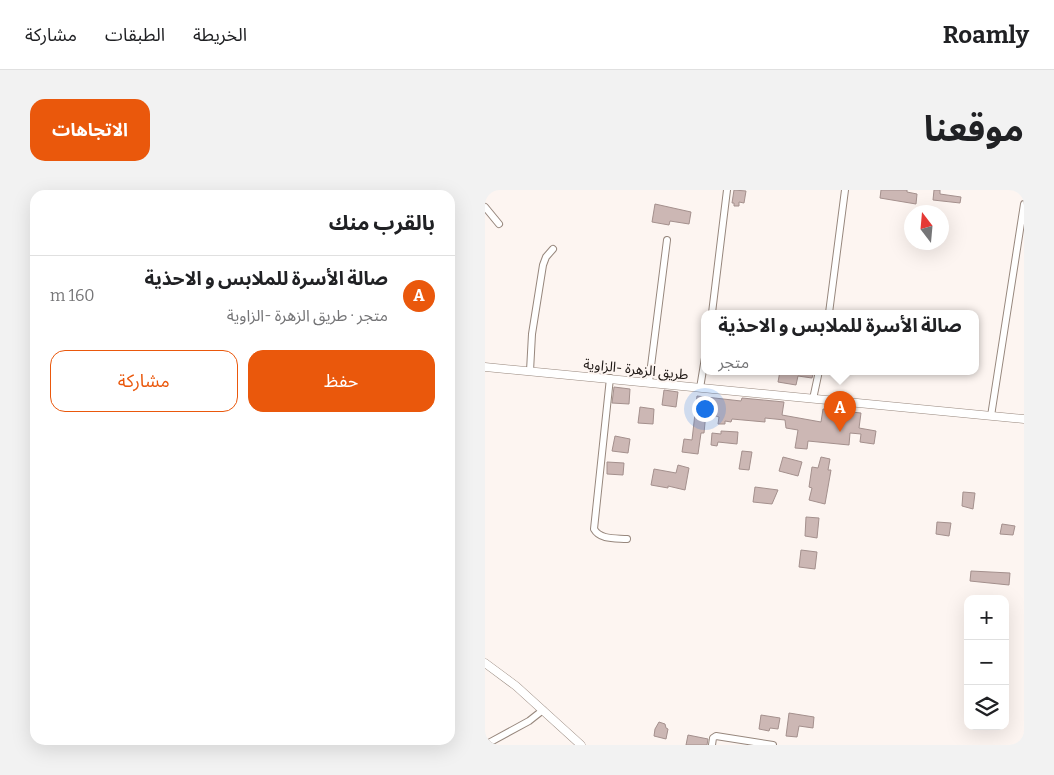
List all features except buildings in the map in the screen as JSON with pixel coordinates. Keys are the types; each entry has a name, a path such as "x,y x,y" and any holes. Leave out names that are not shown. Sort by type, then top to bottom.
{"main road":[{"name":"طريق الزهرة -الزاوية","path":"485,367 1024,419"},
{"path":"485,663 509,680 581,745"}],"street":[{"path":"713,310 727,190"},
{"path":"829,310 845,190"},
{"path":"991,416 1024,204"},
{"path":"485,207 499,224"},
{"path":"649,382 667,240"},
{"path":"530,371 535,317 543,265 546,257 553,249"},
{"path":"700,388 702,375"},
{"path":"813,399 818,375"},
{"path":"610,378 594,529 597,534 603,537 627,540"},
{"path":"485,745 529,721 543,710"},
{"path":"712,745 713,738 716,736 773,745"}],"place":[{"name":"صالة الأسرة للملابس و الاحذية","path":"840,432"}]}
